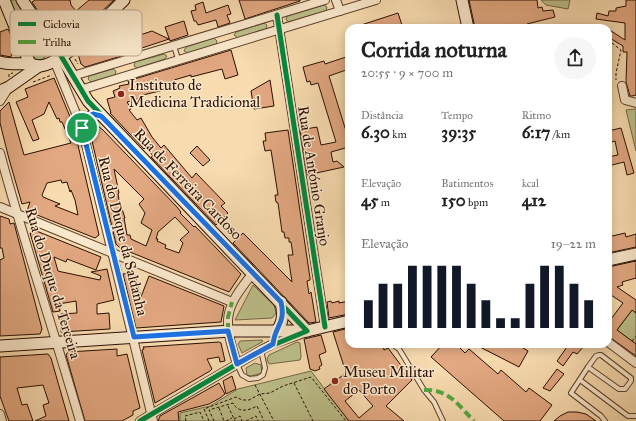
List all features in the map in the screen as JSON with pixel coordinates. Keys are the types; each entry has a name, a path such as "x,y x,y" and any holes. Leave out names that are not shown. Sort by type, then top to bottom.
{"main road":[{"path":"4,0 10,12"},
{"name":"Rua de Ferreira Cardoso","path":"22,0 28,10"},
{"path":"113,10 124,0"},
{"path":"462,0 467,24"},
{"path":"31,56 34,62"},
{"path":"4,63 34,62 57,58 60,56"},
{"name":"Rua de Ferreira Cardoso","path":"57,58 73,76 80,90 101,116 281,302 307,331"},
{"path":"7,88 34,62"},
{"path":"4,63 13,73 7,88"},
{"path":"612,259 636,254"},
{"path":"277,330 281,325 281,302"},
{"path":"0,346 228,331 307,331 345,322"}],"street":[{"path":"142,55 325,0"},
{"path":"336,0 340,11"},
{"path":"80,90 230,43 376,0"},
{"name":"Rua de António Granjo","path":"277,15 325,327"},
{"path":"226,30 230,43"},
{"path":"73,76 140,56"},
{"name":"Rua do Duque da Saldanha","path":"57,58 82,128 134,337 152,418"},
{"path":"123,61 127,75"},
{"path":"622,86 625,100 636,103"},
{"path":"0,101 7,88"},
{"path":"82,128 85,119 89,116 93,114 101,116"},
{"name":"Rua do Duque da Terceira","path":"0,153 16,213 57,342 80,421"},
{"path":"0,207 232,302"},
{"path":"237,364 228,331 228,317 232,302 253,273"},
{"path":"273,344 277,330"},
{"path":"140,421 152,418 261,350 307,331"},
{"path":"612,345 636,364"},
{"path":"0,414 2,421"}],"lane":[{"path":"174,46 178,60"},
{"path":"398,348 424,390 434,402 443,421"},
{"path":"237,364 242,375 249,379 263,375 264,372 261,350"},
{"path":"588,367 619,389 625,389 631,381 631,378 601,355 596,356 588,367 571,393 601,416 605,421"},
{"path":"253,379 255,385"},
{"path":"580,380 628,416 636,416"}],"path":[{"path":"612,43 621,50 615,78 622,86"},
{"path":"34,62 39,56"},
{"path":"74,57 78,64"},
{"path":"27,84 57,73"},
{"path":"632,341 636,336"},
{"path":"208,421 204,410 236,397 242,400 249,400 260,394 270,393 283,386 311,377 346,421"},
{"path":"294,383 313,421"},
{"path":"255,385 274,421"},
{"path":"214,421 209,410 228,406 233,403 235,407 242,410 250,410 257,406 264,421"},
{"path":"228,406 234,419"},
{"path":"218,408 225,421 240,416 242,421"},
{"path":"186,421 185,416 200,412 204,421"},
{"path":"246,421 256,416 258,421"}],"green space":[{"path":"10,0 17,0 23,10 14,10"},
{"path":"541,0 570,0 568,9 546,5"},
{"path":"324,5 327,7 326,11 289,22 286,20 287,16"},
{"path":"264,23 267,25 266,29 238,38 234,35 236,32"},
{"path":"214,38 217,41 216,44 188,53 184,51 186,47"},
{"path":"164,54 167,56 165,59 137,68 134,66 135,62"},
{"path":"46,56 43,59 38,60 33,57"},
{"path":"113,69 116,71 115,75 91,82 88,79 89,76"},
{"path":"636,109 636,151 626,110"},
{"path":"253,285 274,305 276,313 272,318 235,320"},
{"path":"632,310 636,313 636,344 617,330"},
{"path":"262,340 262,342 242,353 238,344 240,341"},
{"path":"297,342 300,343 300,360 269,364 267,359 269,355"},
{"path":"255,363 261,365 262,373 251,376 247,375 246,368"},
{"path":"311,371 349,421 180,421 180,413 210,406 238,389"}],"building":[{"path":"35,0 70,0 71,5 75,10 37,10 32,2"},
{"path":"89,0 114,0 103,10 77,10"},
{"path":"239,0 300,0 300,1 245,19"},
{"path":"469,0 537,0 538,8 542,7 543,11 553,10 555,17 527,24 474,24"},
{"path":"626,0 636,0 636,95 632,96 630,96 626,82 627,52 623,52 623,46 612,39 612,32 625,40 625,23 596,19 597,13 608,16 609,11 616,11 616,8 626,6"},
{"path":"203,2 206,13 228,5 231,14 227,15 230,23 218,27 216,20 198,25 196,21 194,21 191,11 196,10 195,5"},
{"path":"398,13 402,24 364,24"},
{"path":"184,21 188,35 170,41 165,27"},
{"path":"8,29 10,34 11,57 0,55 0,32"},
{"path":"152,31 169,39 142,48 142,34"},
{"path":"231,50 238,75 225,79 222,69 191,77 191,75 174,80 176,87 139,96 140,98 127,102 131,109 129,110 137,120 141,118 152,137 161,148 164,145 192,178 196,173 225,203 221,206 228,213 216,225 151,157 153,156 146,147 144,149 110,113 107,99 115,97 113,91 120,88 119,86 129,84 128,81"},
{"path":"79,56 121,56 85,67 81,64"},
{"path":"345,57 345,70 329,76 345,128 345,148 331,152 333,162 337,161 344,167 307,175 300,130 317,127 321,145 336,142 318,83 311,85 310,81 307,82 303,67 324,61 325,64"},
{"path":"54,78 73,124 99,235 95,238 27,211 30,202 22,204 0,123 0,111 9,102 24,155 71,143 62,122 60,122 59,118 57,119 49,102 44,114 32,120 39,139 33,141 16,102 28,97 25,89","holes":["61,180 62,183 67,182 70,192 71,190 75,200 78,215 55,206 60,204 43,197 42,195 47,183"]},
{"path":"270,80 274,106 254,109 251,91"},
{"path":"94,123 103,130 177,207 181,212 180,213 194,227 195,226 241,274 229,292 120,248 116,244 89,128 90,125","holes":["114,169 144,199 139,204 145,213 141,223 152,230 146,246 131,239 130,235 127,235 125,218 119,200","175,217 189,232 180,240 183,243 179,253 165,248 166,245 157,241 158,239 156,239 158,232"]},
{"path":"621,128 634,173 627,175 624,162 612,165 612,156 618,155 615,141 612,142 612,130"},
{"path":"288,130 310,278 310,280 307,281 309,294 311,292 316,322 309,323 233,243 243,233 292,282 288,255 293,255 291,242 289,242 289,238 285,238 284,232 282,232 278,203 276,202 275,195 278,195 271,150 265,151 263,141 266,141 265,133"},
{"path":"197,146 210,160 203,166 190,153"},
{"path":"0,216 9,219 10,224 14,223 42,329 40,334 0,336 0,260 4,258 2,248 0,248"},
{"path":"34,230 101,257 96,270 67,259 66,262 54,257 58,271 62,272 100,280 101,276 91,272 107,269 114,300 97,304 97,314 109,313 110,329 61,332 61,314 77,313 76,301 59,304 60,311 53,312 30,233"},
{"path":"625,233 626,237 636,234 636,247 612,252 612,236"},
{"path":"636,261 636,278 622,282 623,285 617,287 636,300 636,313 632,310 617,330 636,344 636,356 612,339 612,318 623,303 612,296 612,266"},
{"path":"134,272 141,297 149,276 224,306 221,322 136,328 123,274"},
{"path":"327,302 345,302 345,315 329,318"},
{"path":"345,329 345,348 384,348 384,350 388,348 412,380 386,406 404,421 349,421 324,389 346,373 333,332","holes":["359,390 373,406 359,418 345,401"]},
{"path":"321,335 326,352 319,355 322,365 319,367 320,369 315,371 310,369 304,339"},
{"path":"221,343 225,361 220,362 219,357 207,359 212,369 210,371 155,403 142,350 144,349 143,347"},
{"path":"439,348 460,348 465,353 469,349 498,374 501,370 526,392 529,388 552,405 540,421 504,421 431,357"},
{"path":"482,348 523,348 528,351 519,367"},
{"path":"566,348 582,348 577,354 573,352 563,366 557,361"},
{"path":"117,349 117,356 127,354 140,408 133,411 133,415 122,421 85,421 66,355 68,352"},
{"path":"48,354 51,358 69,421 35,421 46,416 43,405 49,403 43,385 17,388 22,405 27,404 33,421 9,421 0,396 0,357"},
{"path":"557,369 564,374 550,391 543,388"},
{"path":"232,376 236,389 226,394 223,381"},
{"path":"219,383 225,394 220,398 209,404 178,412 179,421 158,421 160,416"},
{"path":"568,412 586,414 596,421 554,421"}],"marked path":[{"path":"228,331 228,317 232,302"},
{"path":"424,390 433,390 447,395 474,421"}],"cycle path":[{"path":"277,15 325,327"},
{"path":"61,56 88,101 307,331 261,350 140,421"}],"place":[{"name":"Instituto de Medicina Tradicional","path":"121,94"},
{"name":"Museu Militar do Porto","path":"335,381"}],"route":[{"path":"93,114 101,116 281,302 281,325 275,334 273,344 237,364 228,331 134,337 82,128 85,119 89,116 93,114"}]}
